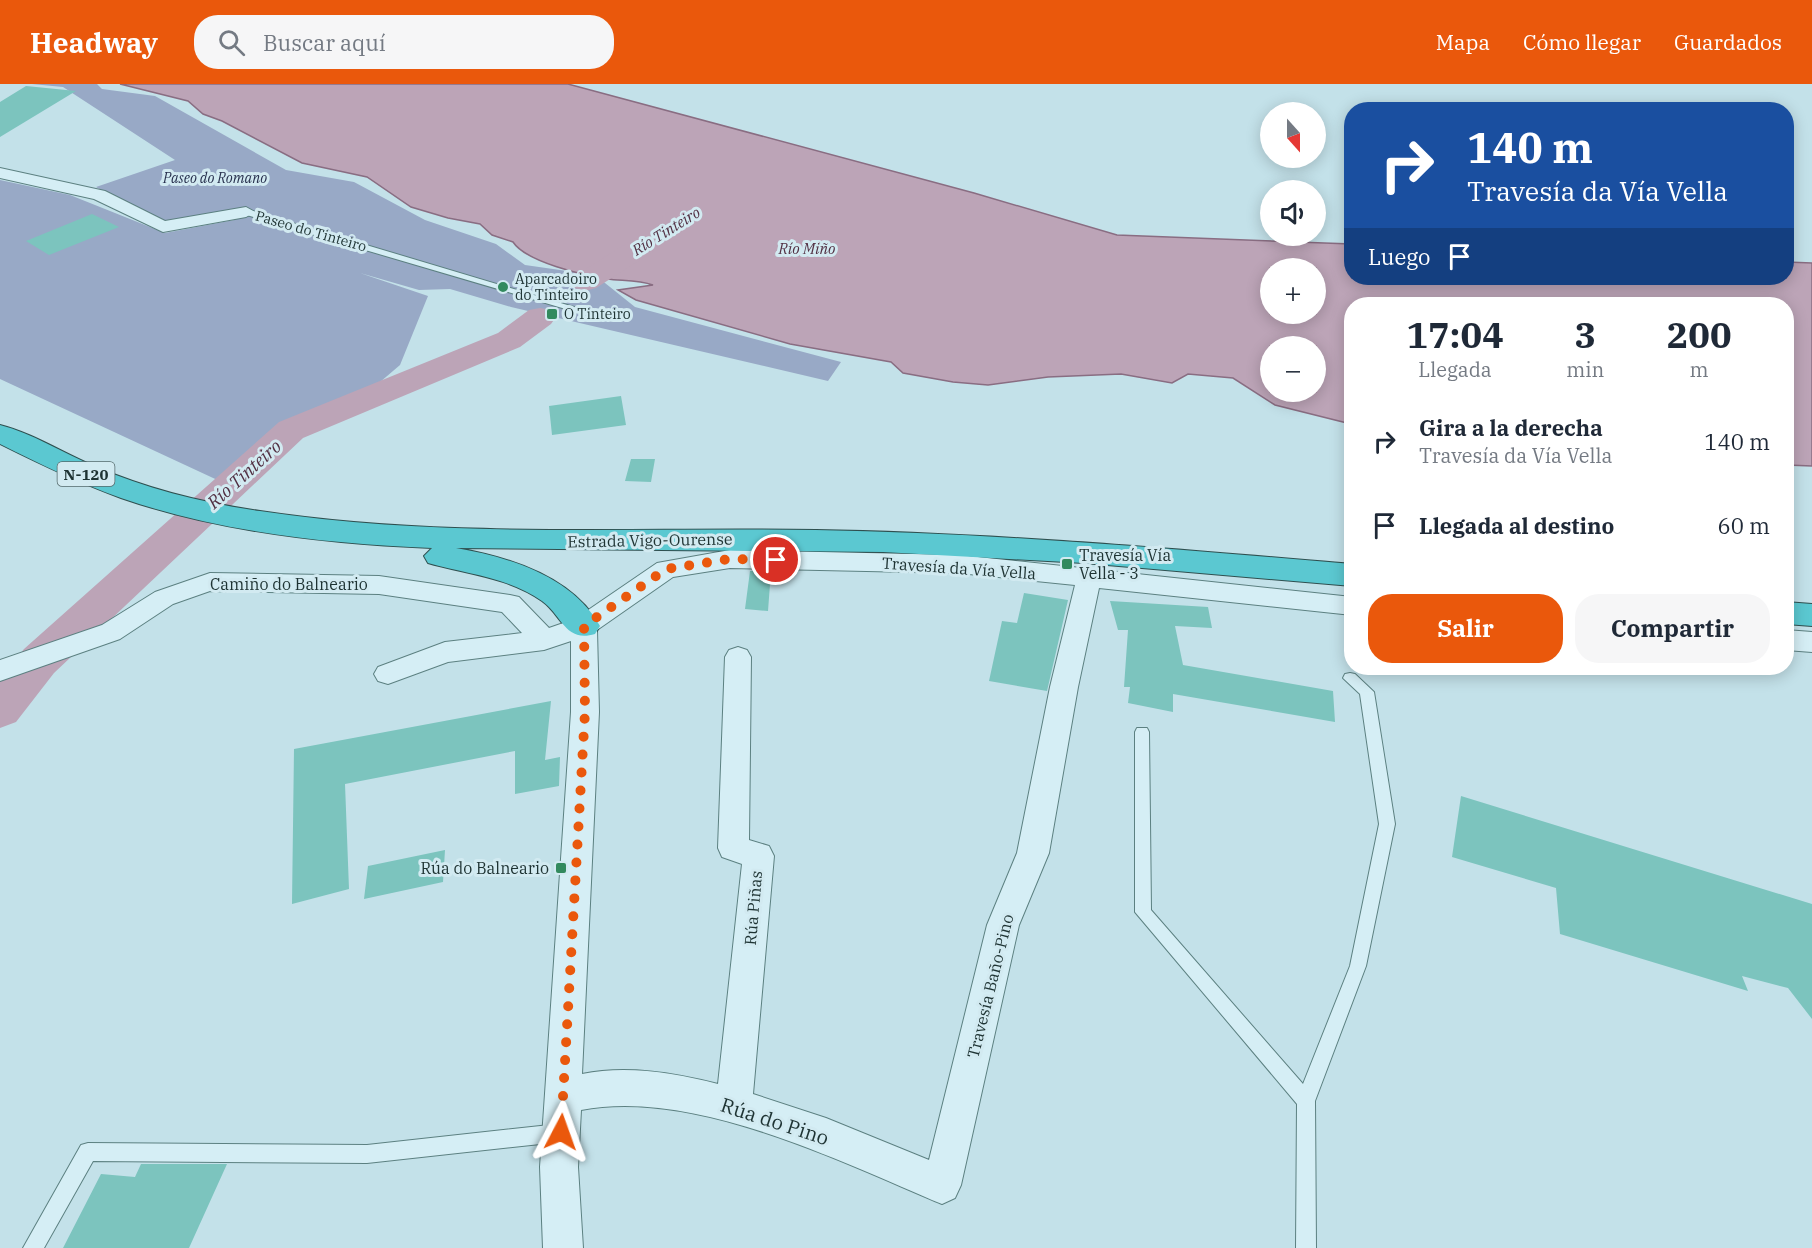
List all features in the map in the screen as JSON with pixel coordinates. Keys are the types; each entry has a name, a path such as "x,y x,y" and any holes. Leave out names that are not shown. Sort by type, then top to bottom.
{"highway":[{"name":"N-120","path":"0,433 90,476 176,504 275,530"},
{"name":"Estrada Vigo-Ourense","path":"275,530 517,542 737,538 911,542 1071,551 1344,574"},
{"path":"275,530 481,563 505,571 553,593 584,626"},
{"path":"1794,614 1812,615"}],"street":[{"name":"Paseo do Tinteiro","path":"0,173 99,195 163,227 246,212"},
{"name":"Travesía da Vía Vella","path":"388,674 446,652 544,640 584,626 666,569 730,559 959,564 1344,605"},
{"name":"Travesía Baño-Pino","path":"942,1185 1003,925 1034,853 1064,687 1089,578"},
{"name":"Camiño do Balneario","path":"0,671 111,632 164,598 184,589 210,582 379,585 510,604 544,640"},
{"path":"563,1248 559,1167 585,712 584,626"},
{"path":"1794,641 1812,642"},
{"name":"Rúa Piñas","path":"734,1105 758,856 733,848 738,657"},
{"name":"Rúa do Pino","path":"564,1095 621,1087 734,1105 831,1138 942,1185"}],"lane":[{"name":"Paseo do Tinteiro","path":"246,212 589,313"},
{"path":"1305,1248 1306,1101 1358,966 1387,824 1367,692 1350,678"},
{"path":"1142,732 1143,912 1306,1101"},
{"path":"33,1248 88,1152 367,1154 561,1132"}],"green space":[{"name":"Paseo do Romano","path":"32,84 97,84 102,89 155,96 286,170 354,182 425,220 496,244 525,265 595,275 635,307 841,362 828,381 511,307 450,289 419,290 360,273 428,296 400,365 359,400 281,428 226,484 0,379 0,180 70,195 165,233 234,220 156,222 96,187 175,160 63,87"}],"water":[{"name":"Río Miño","path":"120,84 568,84 974,193 1117,235 1260,240 1260,246 1344,244 1344,285 1794,285 1794,262 1812,263 1812,466 1794,465 1794,297 1344,297 1344,422 1270,402 1326,402 1326,336 1260,336 1260,395 1233,378 1188,374 1172,383 1121,374 1048,377 988,385 953,382 903,373 891,362 790,344 636,300 618,290 653,285 597,277 542,261 530,256 513,242 492,235 480,224 448,218 411,207 367,177 302,163 222,121 203,114 188,101"}],"building":[{"path":"26,86 76,91 0,137 0,102"},
{"path":"92,214 119,227 49,255 26,241"},
{"path":"621,396 626,425 552,435 549,406"},
{"path":"631,459 655,459 651,482 625,481"},
{"path":"750,571 771,571 768,611 745,609"},
{"path":"1024,593 1068,600 1047,691 989,681 1002,621 1017,623"},
{"path":"1110,601 1208,607 1212,628 1175,626 1183,665 1333,691 1335,722 1173,694 1173,712 1128,703 1130,687 1124,687 1128,630 1118,630"},
{"path":"551,701 545,760 560,757 559,786 515,794 515,751 345,784 349,889 292,904 294,749"},
{"path":"1461,796 1812,904 1812,1019 1788,988 1742,976 1748,991 1560,934 1556,888 1452,857"},
{"path":"445,850 443,882 364,899 368,866"},
{"path":"141,1164 227,1164 189,1248 63,1248 101,1174 135,1177"}],"waterway":[{"name":"Río Tinteiro","path":"585,282 644,245"},
{"name":"Río Tinteiro","path":"0,710 39,661 291,430 509,340 540,317"}],"place":[{"name":"Aparcadoiro do Tinteiro","path":"503,287"},
{"name":"O Tinteiro","path":"552,314"},
{"name":"Travesía Vía Vella - 3","path":"1067,564"},
{"name":"Rúa do Balneario","path":"561,868"}],"route":[{"path":"561,1132 585,712 584,626 631,591 666,569 730,559 776,560"}]}
